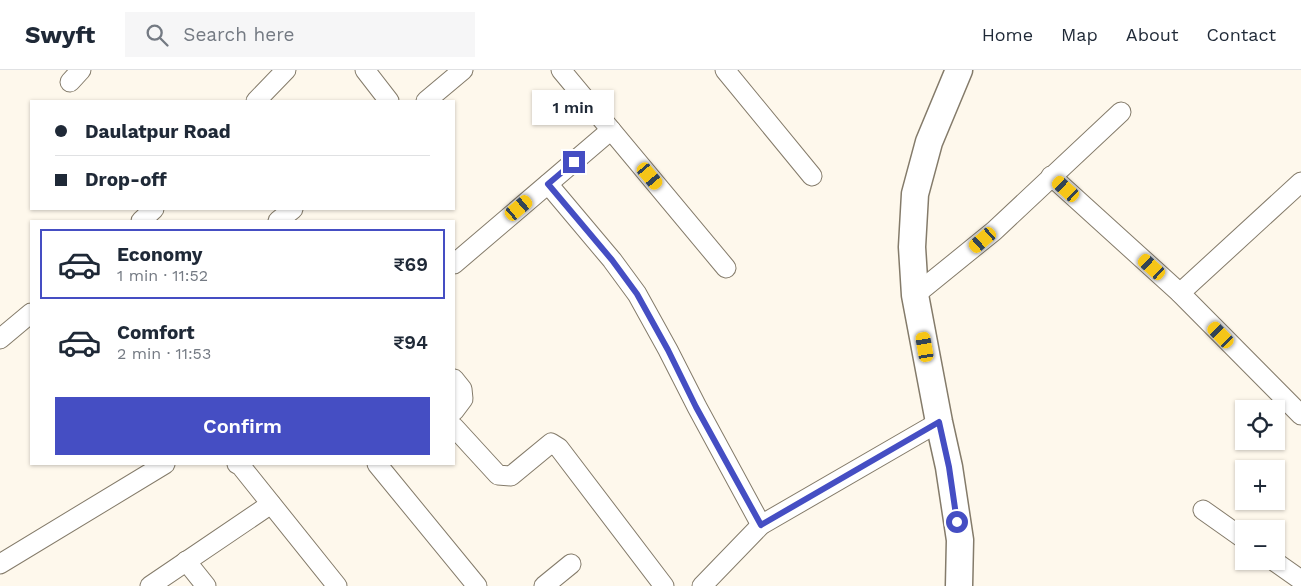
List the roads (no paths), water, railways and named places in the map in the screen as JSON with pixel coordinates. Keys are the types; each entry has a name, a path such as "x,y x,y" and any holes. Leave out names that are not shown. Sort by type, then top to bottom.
{"street":[{"path":"257,100 286,70"},
{"path":"365,70 388,100"},
{"path":"427,100 463,70"},
{"path":"560,70 726,268"},
{"path":"725,70 812,176"},
{"path":"959,70 929,142 916,194 912,248 915,296 949,467 960,540 959,586"},
{"path":"915,296 994,231 1121,112"},
{"path":"455,263 611,130"},
{"path":"1052,176 1180,293 1301,415"},
{"path":"1180,293 1301,182"},
{"path":"548,184 612,260 637,294 761,525"},
{"path":"142,220 153,210"},
{"path":"279,220 293,210"},
{"path":"295,210 305,220"},
{"path":"0,339 30,315"},
{"path":"455,380 462,389 462,399 455,410"},
{"path":"702,586 761,525 939,422"},
{"path":"455,428 498,475 511,476 551,443 559,448 664,586"},
{"path":"0,564 163,465"},
{"path":"238,465 337,586"},
{"path":"378,465 477,586"},
{"path":"150,586 271,504"},
{"path":"1203,510 1235,533"},
{"path":"186,561 206,586"},
{"path":"544,586 571,564"},
{"path":"1285,569 1301,580"}]}
